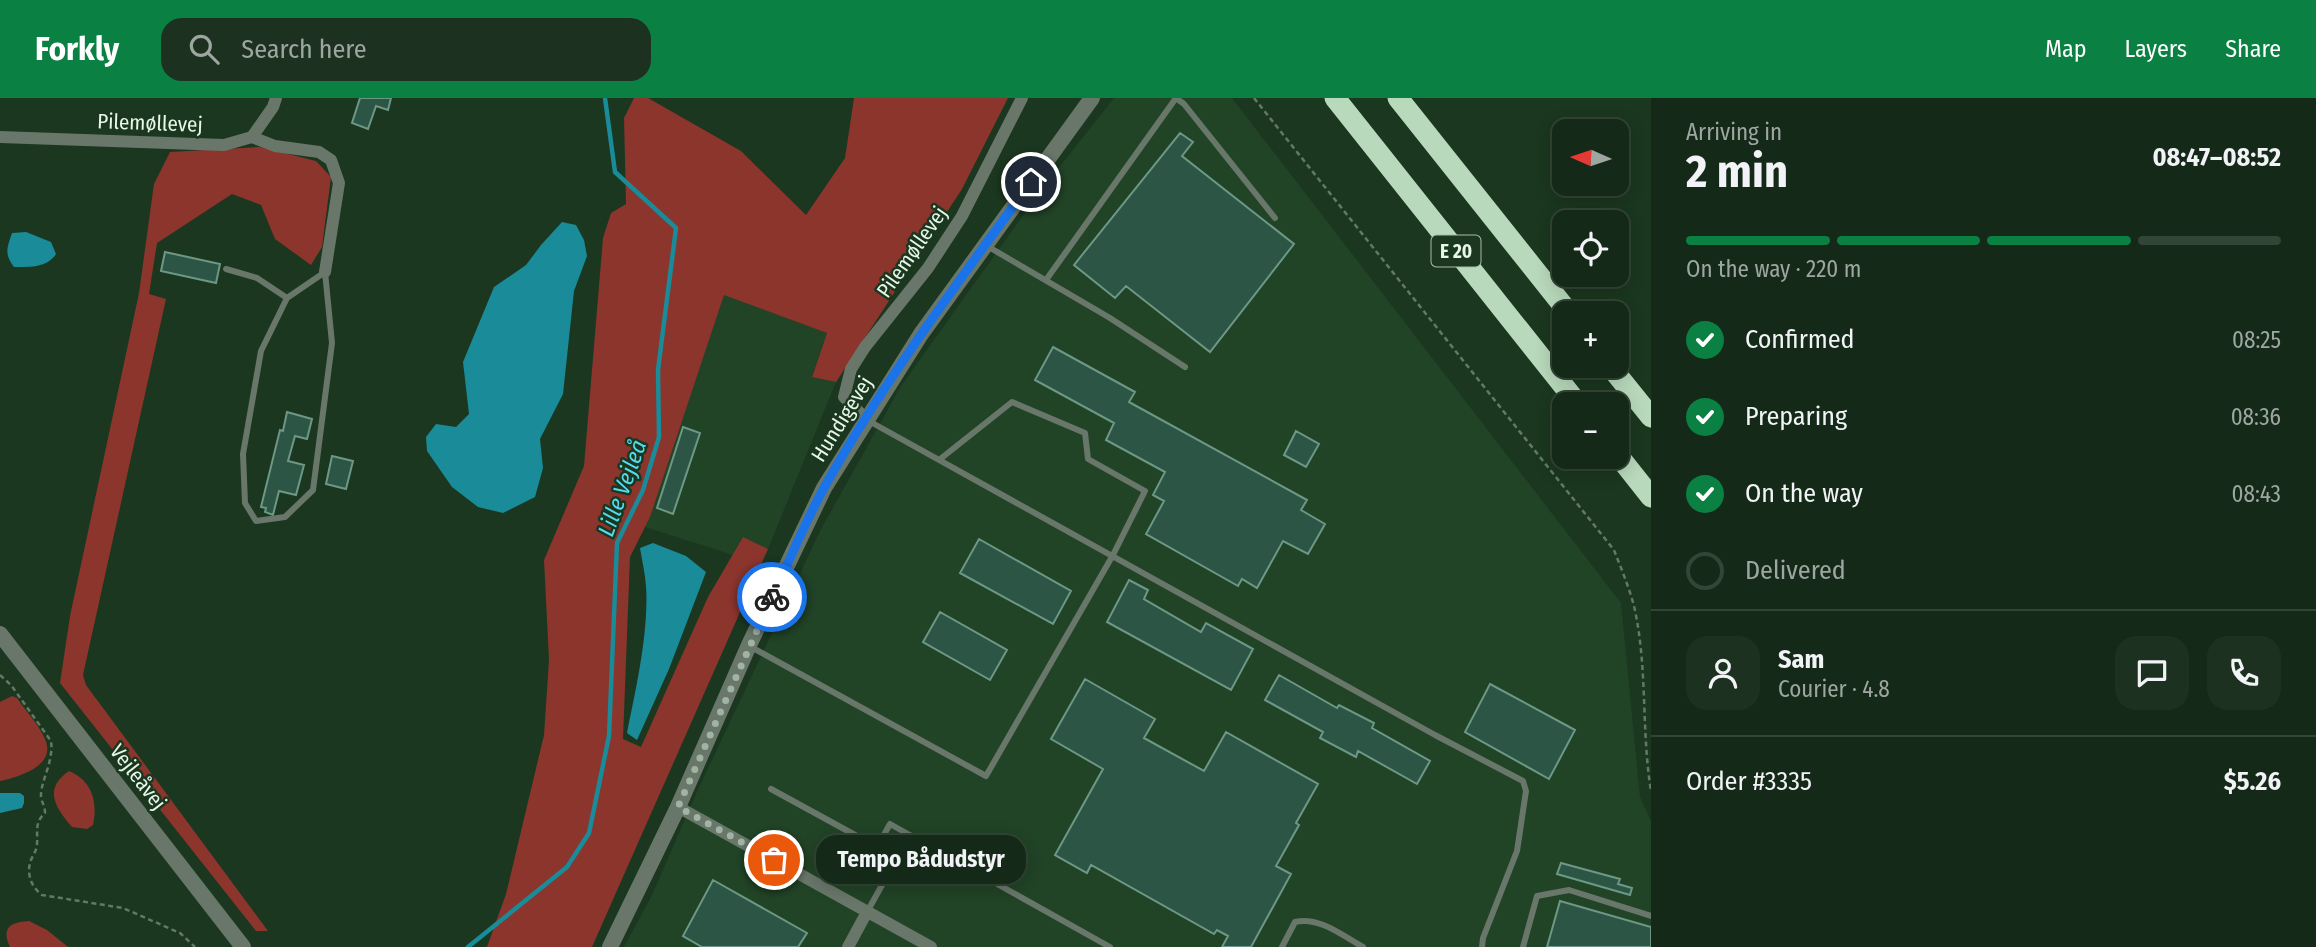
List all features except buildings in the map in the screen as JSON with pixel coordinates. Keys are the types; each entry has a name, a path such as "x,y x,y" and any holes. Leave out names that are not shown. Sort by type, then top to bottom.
{"highway":[{"name":"E 20","path":"1335,98 1568,392"},
{"name":"E 20","path":"1398,98 1559,301"},
{"path":"1620,378 1651,417"},
{"path":"1629,469 1651,496"}],"street":[{"path":"276,98 273,107 252,137 275,146 319,152 331,160 339,183 325,272"},
{"name":"Pilemøllevej","path":"866,419 844,397 851,369 865,347 928,268 962,216 1022,98"},
{"name":"Hundigevej","path":"610,947 678,807 749,645 824,488 921,334 1092,98"},
{"name":"Pilemøllevej","path":"0,137 224,145 252,137"},
{"name":"Vejleåvej","path":"0,634 243,947"},
{"path":"678,807 931,947"},
{"path":"848,947 867,912"}],"lane":[{"path":"1046,280 1176,98 1184,104 1275,218"},
{"path":"986,245 1110,318 1185,367"},
{"path":"226,269 257,278 287,298"},
{"path":"325,272 332,343 313,490 285,517 256,521 245,503 243,454 261,352 287,298 325,272"},
{"path":"749,645 986,776 1113,555 1145,491 1088,459 1085,433 1012,402 939,460"},
{"path":"866,419 1435,735 1523,781 1526,791 1517,850 1483,938 1482,947"},
{"path":"771,789 877,847 890,824 1110,947"},
{"path":"867,912 910,835"},
{"path":"1523,947 1537,896 1569,890 1651,916"},
{"path":"1282,947 1295,922 1301,921 1317,922 1363,947"}],"path":[{"path":"1254,98 1614,550 1634,607 1642,667 1646,761 1651,791"},
{"path":"0,675 11,685 51,741 52,751 41,795 45,813 39,818 37,844 29,863 29,877 35,890 42,895 123,908 180,933 195,947"}],"shaded area":[{"path":"634,98 648,98 741,151 806,215 845,158 854,98 1008,98 962,189 836,382 812,377 827,333 724,295 650,517 630,557 623,739 641,747 708,597 743,537 768,549 592,947 487,947 506,894 544,735 549,660 544,560 584,466 603,238 611,213 626,204 624,118"},
{"path":"1114,98 1232,98 1621,603 1640,797 1651,821 1651,947 624,947 652,895 696,794 821,529 901,386 1042,189"},
{"path":"260,147 316,161 331,177 322,247 311,265 275,239 261,205 232,194 157,243 149,294 166,299 83,675 86,685 268,931 256,931 60,683 70,616 139,293 154,184 170,152"},
{"path":"724,294 827,333 812,376 836,382 768,549 743,537 733,555 645,527"},
{"path":"12,696 17,698 36,723 45,739 46,756 34,769 0,781 0,702"},
{"path":"69,771 83,780 92,793 95,808 93,825 87,829 72,827 54,798 56,785"},
{"path":"29,921 47,930 68,947 10,947 6,935 9,927"}],"water":[{"path":"562,222 576,225 584,240 587,256 574,291 563,394 540,439 543,468 535,497 503,513 478,507 452,487 427,451 426,437 436,424 456,427 469,414 463,362 494,287 526,265"},
{"path":"26,232 51,242 56,254 52,259 37,266 14,267 7,251 12,233"},
{"path":"653,543 686,556 706,572 669,669 637,740 627,733 646,622 646,586 640,548"},
{"path":"0,793 20,793 24,796 22,808 0,813"}],"waterway":[{"name":"Lille Vejleå","path":"468,947 567,867 589,833 609,736 617,543 643,490 659,437 658,370 676,228 615,172 605,98"}],"way so far":[{"path":"772,597 678,807 774,860"}],"place":[{"name":"Tempo Bådudstyr","path":"774,860"}],"route":[{"path":"772,597 824,488 866,419 921,334 1031,182"}]}
